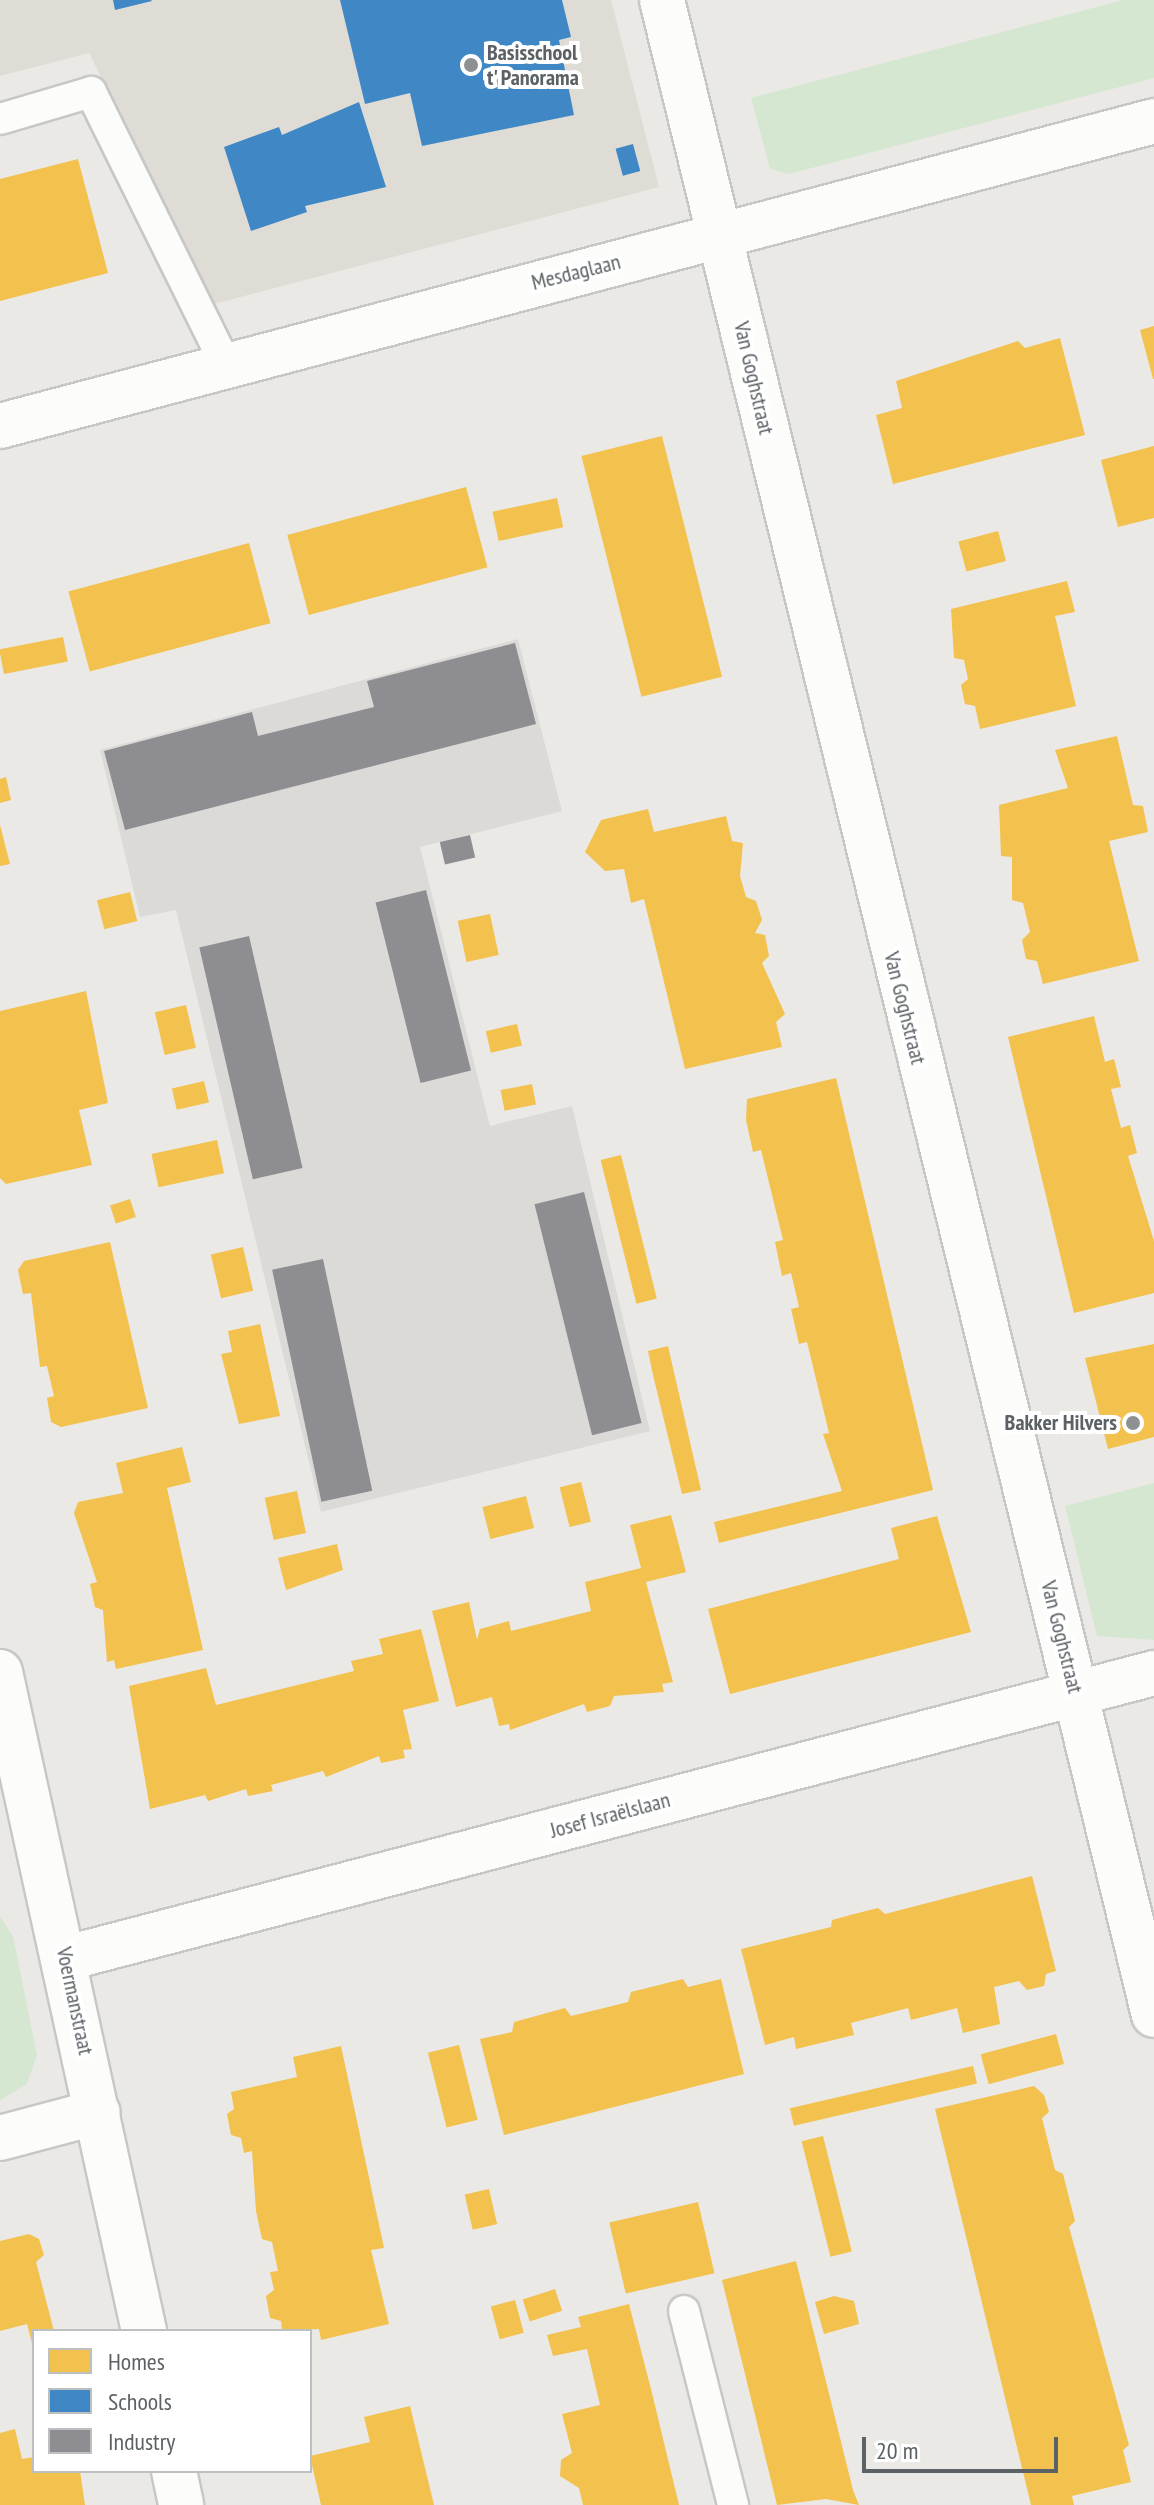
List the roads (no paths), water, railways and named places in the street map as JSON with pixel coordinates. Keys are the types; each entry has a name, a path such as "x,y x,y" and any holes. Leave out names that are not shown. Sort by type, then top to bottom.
{"street":[{"name":"Van Goghstraat","path":"662,0 1154,2015"},
{"name":"Mesdaglaan","path":"0,426 225,363 1154,121"},
{"name":"Voermanstraat","path":"0,1672 18,1836 67,1958 144,2329"},
{"name":"Josef Israëlslaan","path":"67,1958 1154,1673"},
{"path":"0,2138 98,2112"},
{"path":"174,2473 181,2505"}],"lane":[{"path":"0,119 91,92 225,363"},
{"path":"684,2311 733,2505"}],"place":[{"name":"Basisschool t' Panorama","path":"471,65"},
{"name":"Bakker Hilvers","path":"1133,1423"}]}
